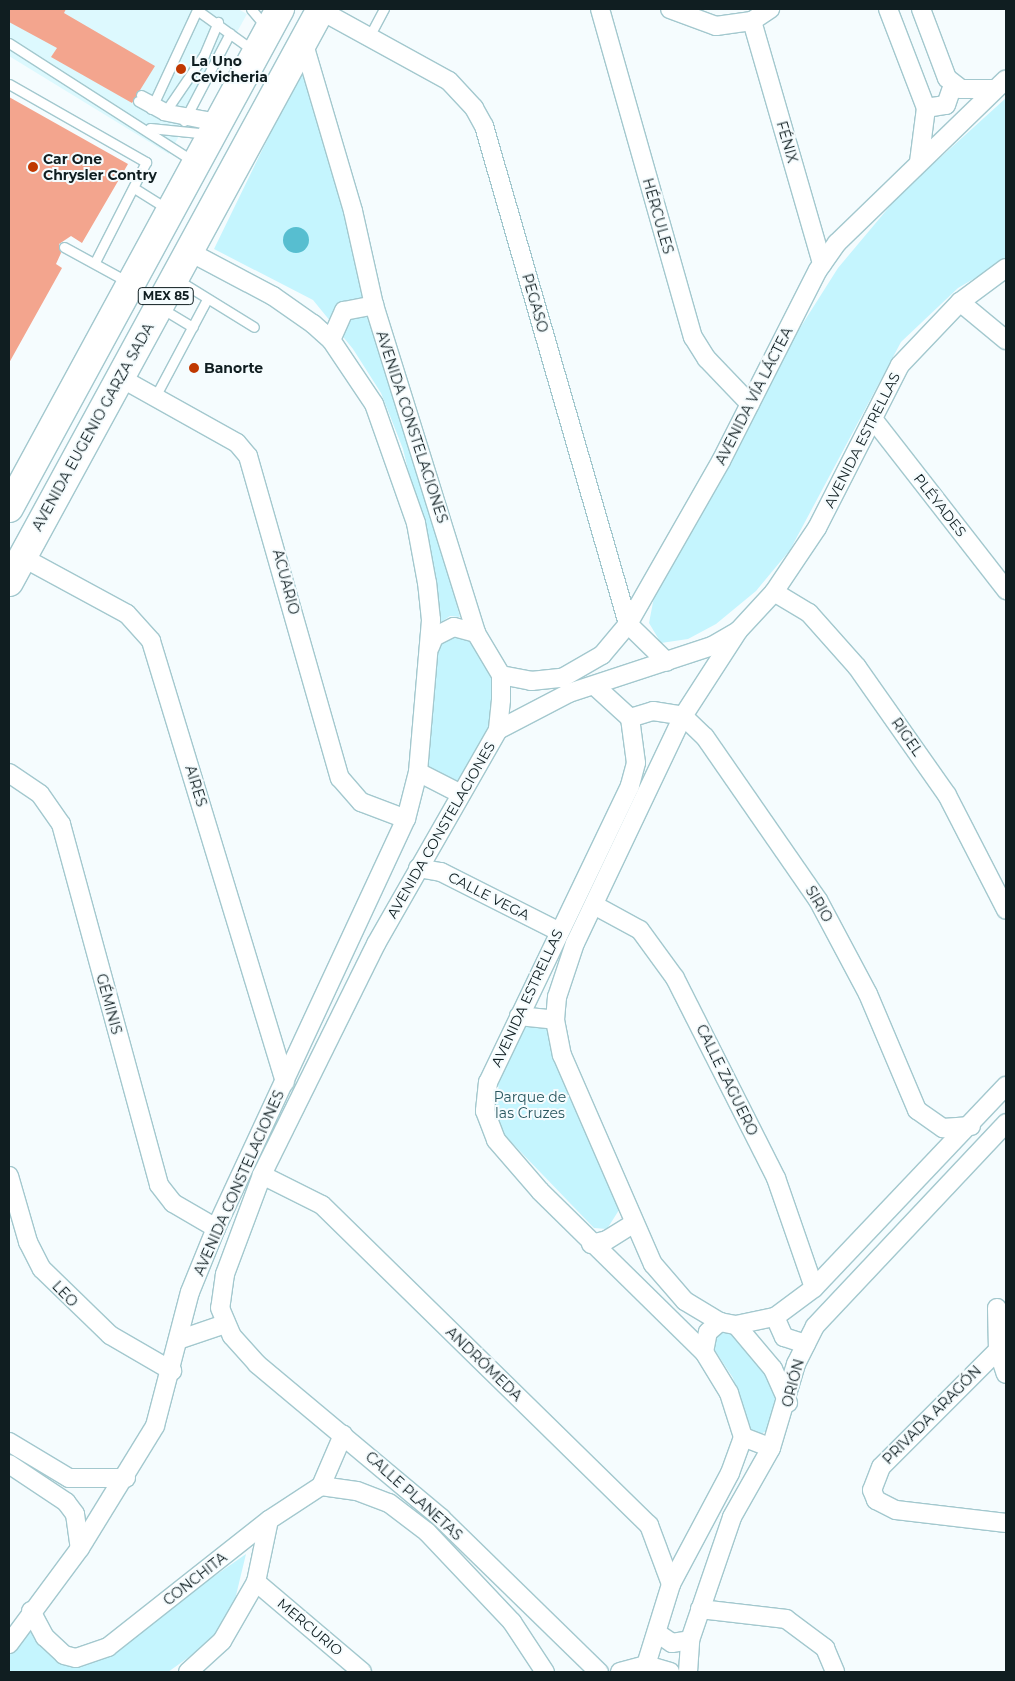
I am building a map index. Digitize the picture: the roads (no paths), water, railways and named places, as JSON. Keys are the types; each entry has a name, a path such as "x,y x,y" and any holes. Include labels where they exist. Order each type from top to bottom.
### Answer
{"highway":[{"name":"AVENIDA EUGENIO GARZA SADA","path":"9,582 119,377 190,252 320,9"},
{"name":"MEX 85","path":"9,508 274,19"}],"street":[{"name":"PEGASO","path":"320,9 370,35 449,81 484,126 628,624 667,662"},
{"name":"HÉRCULES","path":"600,9 693,337 707,359 750,404"},
{"path":"670,9 710,25 752,21 770,9"},
{"path":"888,9 926,108 919,162"},
{"path":"921,9 935,56 953,85"},
{"name":"FÉNIX","path":"752,21 822,264"},
{"name":"AVENIDA CONSTELACIONES","path":"225,1324 220,1290 262,1175 367,961 418,868 498,730 501,675 476,633 374,305 353,211 303,41"},
{"name":"AVENIDA VÍA LÁCTEA","path":"501,675 530,681 562,678 602,655 628,624 750,404 822,264 919,162 1000,84"},
{"path":"953,85 1000,84"},
{"path":"926,108 946,105 953,85"},
{"name":"AVENIDA CONSTELACIONES","path":"12,1634 80,1548 126,1478 155,1426 172,1371 190,1292 216,1228 406,819 418,772 430,647 427,583 416,523 374,404 331,340 273,296 190,252"},
{"name":"AVENIDA ESTRELLAS","path":"788,1403 773,1369 728,1323 672,1288 633,1224 562,1055 555,1020 563,971 683,716 738,632 774,592 817,528 900,365 960,302 1006,268"},
{"path":"960,302 1006,340"},
{"path":"331,340 344,311 358,305 374,305"},
{"name":"ACUARIO","path":"119,377 237,443 248,456 340,778 360,802 406,819"},
{"name":"PLÉYADES","path":"873,419 1006,590"},
{"name":"AIRES","path":"22,557 127,614 151,641 284,1082"},
{"name":"RIGEL","path":"774,592 814,617 857,667 947,795 1006,910"},
{"path":"430,647 434,637 454,626 476,633"},
{"name":"AVENIDA ESTRELLAS","path":"667,662 738,632"},
{"path":"498,730 546,703 667,662"},
{"path":"596,687 630,718 653,711 683,716"},
{"name":"SIRIO","path":"683,716 730,766 818,900 868,994 917,1110 943,1128 971,1126"},
{"name":"AVENIDA ESTRELLAS","path":"630,718 637,750 630,786 558,931 488,1082 488,1124 540,1191 591,1244 704,1352 729,1393 743,1437"},
{"path":"418,772 461,794"},
{"name":"GÉMINIS","path":"9,773 40,794 61,824 159,1185 173,1203 216,1228"},
{"name":"CALLE VEGA","path":"418,868 441,872 558,931"},
{"name":"CALLE ZAGUERO","path":"594,905 640,930 675,978 776,1178 814,1288"},
{"path":"519,1016 555,1020"},
{"path":"704,1352 708,1332 728,1323 775,1317 814,1288 971,1126 1006,1086"},
{"name":"ORIÓN","path":"688,1672 690,1640 732,1517 771,1448 788,1403 806,1344 821,1319 1006,1123"},
{"name":"ANDRÓMEDA","path":"262,1175 322,1205 649,1525 671,1584"},
{"name":"LEO","path":"9,1176 28,1242 42,1269 110,1335 172,1371"},
{"path":"591,1244 607,1240 633,1224"},
{"name":"PRIVADA ARAGÓN","path":"997,1308 998,1350 1006,1374"},
{"path":"775,1317 784,1337 806,1344"},
{"path":"178,1340 225,1324"},
{"name":"CALLE PLANETAS","path":"225,1324 256,1364 441,1518 599,1672"},
{"name":"PRIVADA ARAGÓN","path":"998,1350 881,1467 872,1490 876,1500 896,1510 1006,1522"},
{"path":"321,1486 343,1435"},
{"path":"646,1665 671,1584 730,1473 743,1437 771,1448"},
{"path":"9,1442 69,1478 107,1481 126,1478"},
{"path":"9,1464 66,1502 75,1514 80,1548"},
{"name":"CALLE PLANETAS","path":"321,1486 358,1491 389,1504 427,1532 512,1622 545,1672"},
{"name":"CONCHITA","path":"32,1611 54,1648 76,1658 91,1655 108,1647 269,1520 321,1486"},
{"path":"188,1672 222,1641 256,1582 269,1520"},
{"name":"MERCURIO","path":"256,1582 362,1672"},
{"path":"700,1610 786,1619 824,1648 835,1672"},
{"path":"656,1633 672,1643 690,1640"},
{"path":"620,1672 646,1665 670,1672"}],"lane":[{"path":"153,106 195,12 200,9 256,53"},
{"path":"251,9 274,19"},
{"path":"370,35 384,9"},
{"path":"166,112 204,55 218,22"},
{"path":"185,117 230,33"},
{"path":"9,43 147,128 195,163"},
{"path":"9,84 144,159 146,164 95,262"},
{"path":"140,98 166,112 215,126"},
{"path":"147,128 215,126"},
{"path":"134,188 170,210"},
{"path":"64,247 95,262 130,283"},
{"path":"175,279 254,327"},
{"path":"155,397 207,299"},
{"path":"159,307 193,327"}],"water":[{"path":"296,227 305,231 309,240 305,249 296,253 287,249 283,240 287,231"}],"place":[{"name":"La Uno Cevicheria","path":"181,69"},
{"name":"Car One Chrysler Contry","path":"33,167"},
{"name":"Banorte","path":"194,368"}],"park label":[{"name":"Parque de las Cruzes","path":"530,1106"}]}
